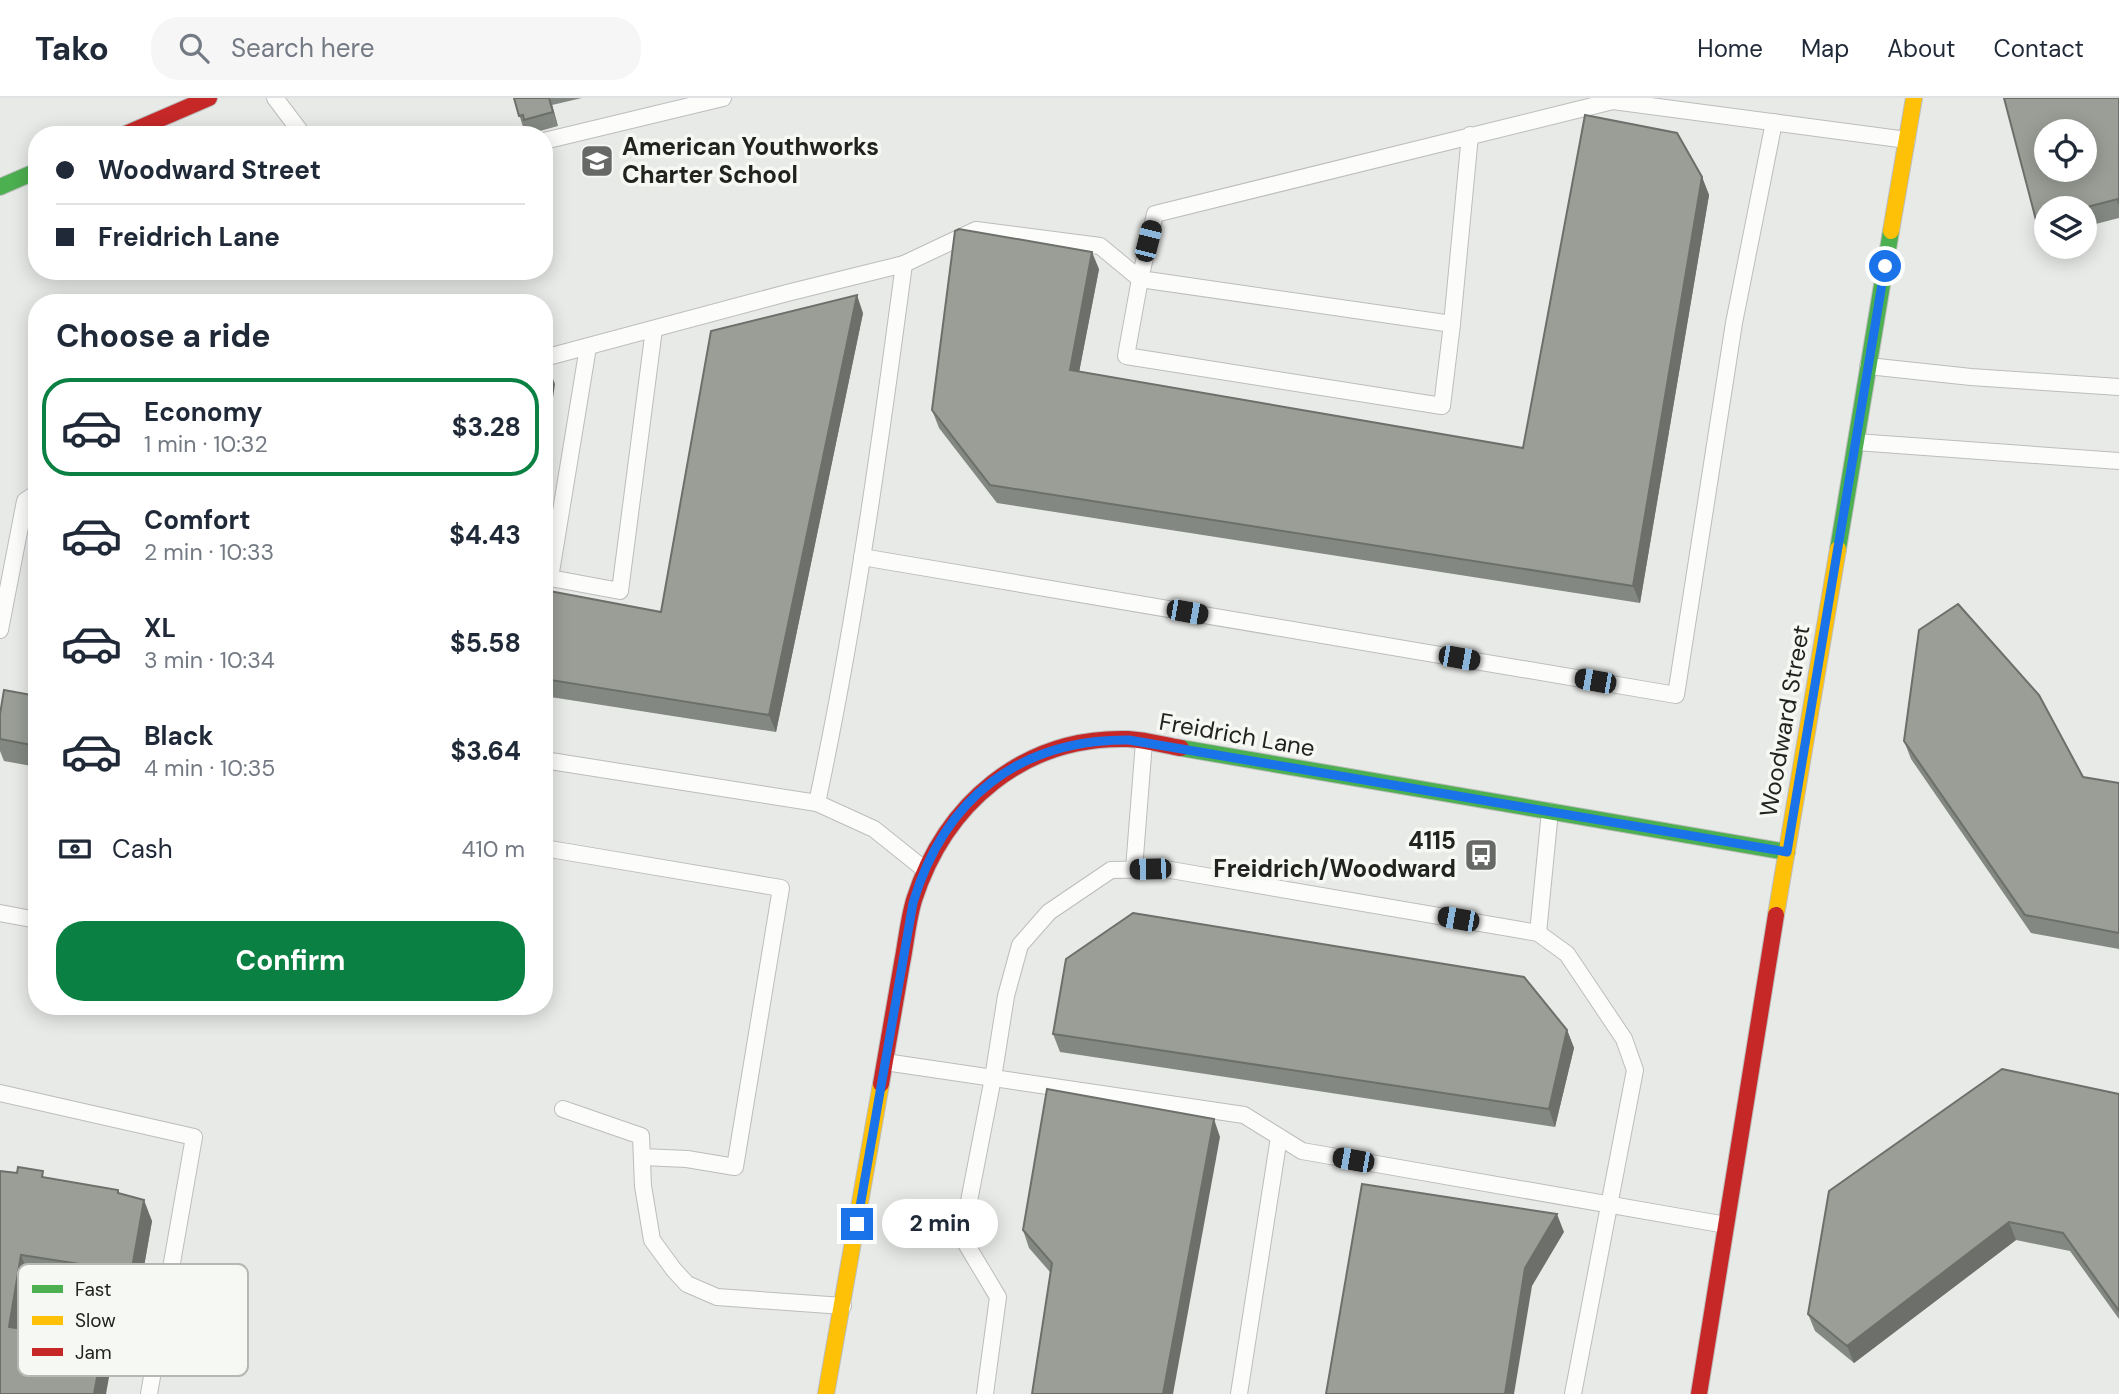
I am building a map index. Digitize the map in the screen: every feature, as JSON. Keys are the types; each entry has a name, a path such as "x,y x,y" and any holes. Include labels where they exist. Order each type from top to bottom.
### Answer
{"street":[{"path":"143,126 209,98"},
{"name":"Woodward Street","path":"1699,1394 1914,98"},
{"path":"0,187 28,175"},
{"name":"Freidrich Lane","path":"826,1394 913,903 924,869 943,833 957,814 994,780 1015,767 1037,755 1085,742 1118,739 1787,852"}],"lane":[{"path":"275,98 296,126"},
{"path":"553,139 723,98"},
{"path":"1470,135 1442,406 1126,356 1154,215 1470,135 1613,101 1906,140"},
{"path":"862,557 1676,695 1734,323 1774,122"},
{"path":"553,356 904,264 976,230 1100,246 1140,279 1452,324"},
{"path":"817,803 832,732 875,478 904,264"},
{"path":"553,579 620,591 654,329"},
{"path":"553,560 588,347"},
{"path":"1868,366 1971,377 2119,387"},
{"path":"1855,442 2119,461"},
{"path":"0,630 25,501 28,499"},
{"path":"1134,869 1144,742"},
{"path":"553,761 817,803 874,829 924,869"},
{"path":"1538,933 1550,811"},
{"path":"553,850 781,888 735,1167 687,1159 642,1157"},
{"path":"985,1394 998,1297 962,1237 1006,996 1020,945 1049,912 1111,870 1134,869 1165,869 1538,933 1567,954 1624,1039 1635,1070 1573,1394"},
{"path":"0,913 28,918"},
{"path":"885,1062 1244,1115 1302,1151 1726,1225"},
{"path":"0,1093 194,1137 172,1264"},
{"path":"563,1109 641,1136 643,1186 652,1240 687,1284 717,1297 843,1306"},
{"path":"1239,1394 1279,1137"},
{"path":"149,1394 152,1376"}],"building":[{"path":"514,98 549,98 553,112 524,120 523,115 519,116"},
{"path":"2004,98 2119,98 2119,204 2118,199 2097,204 2097,196 2034,196 2034,212"},
{"path":"1585,115 1677,133 1702,177 1633,586 990,485 932,410 955,231 959,229 1092,252 1070,370 1523,448"},
{"path":"857,295 769,715 553,680 553,592 661,612 711,331"},
{"path":"1958,604 2039,695 2083,777 2119,783 2119,933 2025,915 1904,741 1919,630"},
{"path":"4,690 28,694 28,744 0,739"},
{"path":"1133,913 1524,977 1567,1030 1549,1109 1053,1034 1066,959"},
{"path":"2002,1069 2119,1094 2119,1311 2063,1233 2009,1222 1847,1346 1808,1314 1829,1191"},
{"path":"1047,1089 1214,1119 1163,1394 1032,1394 1052,1263 1023,1230"},
{"path":"18,1167 43,1171 42,1177 118,1190 118,1193 144,1200 133,1264 79,1264 21,1255 18,1264 9,1327 18,1328 18,1376 97,1376 94,1394 0,1394 0,1171 17,1173"},
{"path":"1362,1184 1557,1214 1525,1268 1505,1394 1326,1394"}],"traffic: fast":[{"path":"0,187 28,175"},
{"path":"1838,549 1891,231"},
{"path":"1181,748 1787,852"}],"traffic: slow":[{"path":"1891,231 1914,98"},
{"path":"1776,915 1838,549"},
{"path":"826,1394 881,1084"}],"traffic: jam":[{"path":"144,126 209,98"},
{"path":"881,1084 914,900 928,865 946,834 968,806 993,782 1022,763 1055,749 1090,741 1128,739 1181,748"},
{"path":"1699,1394 1776,915"}],"place":[{"name":"American Youthworks Charter School","path":"597,161"},
{"name":"4115 Freidrich/Woodward","path":"1481,855"}],"route":[{"path":"857,1224 913,903 921,877 931,853 957,814 994,780 1037,755 1085,742 1129,740 1787,852 1885,266"}]}
